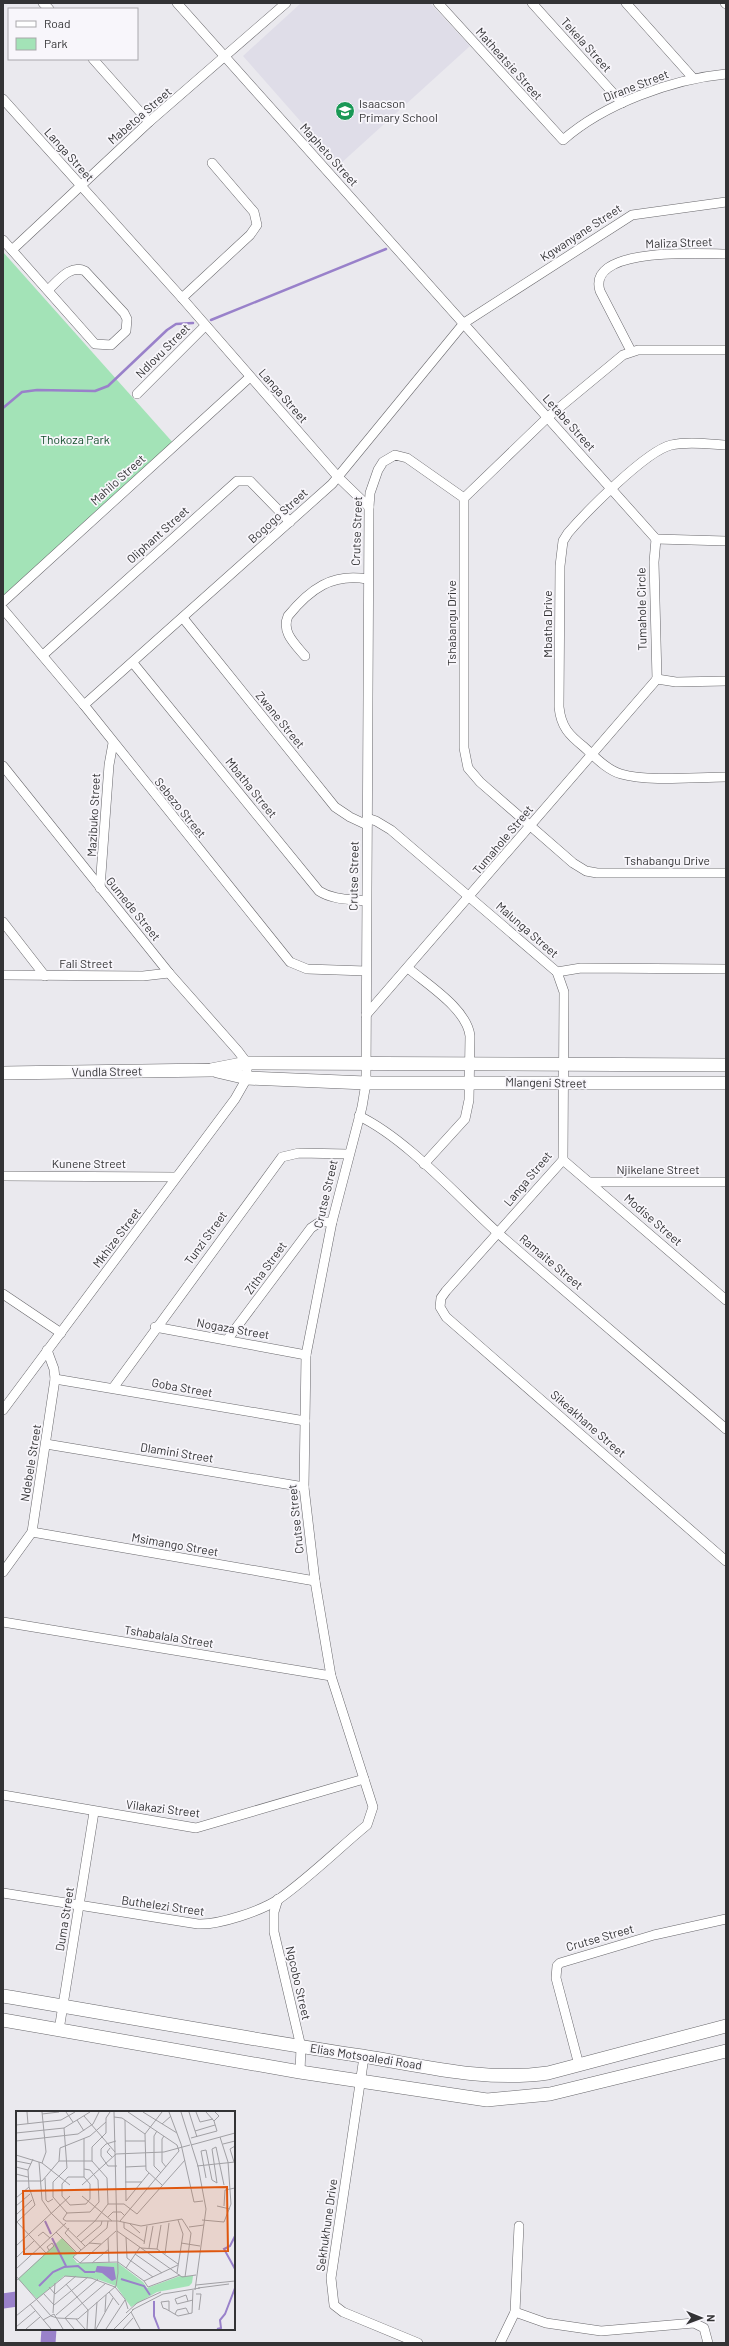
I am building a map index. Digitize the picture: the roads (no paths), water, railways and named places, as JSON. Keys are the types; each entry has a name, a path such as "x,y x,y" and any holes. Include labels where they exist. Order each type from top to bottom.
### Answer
{"main road":[{"name":"Vundla Street","path":"3,1073 211,1070 246,1063 366,1065"},
{"name":"Mlangeni Street","path":"366,1065 469,1063 563,1066 726,1065"},
{"name":"Vundla Street","path":"211,1070 246,1078 366,1083"},
{"name":"Mlangeni Street","path":"366,1083 726,1083"},
{"name":"Elias Motsoaledi Road","path":"3,1996 301,2047 491,2076 524,2076 548,2073 726,2026"},
{"path":"3,2020 360,2082 487,2100 525,2098 584,2087 726,2051"}],"street":[{"name":"Mapheto Street","path":"177,3 464,323"},
{"name":"Mabetoa Street","path":"12,250 149,122 226,58 286,3"},
{"name":"Matheatsie Street","path":"438,3 563,140"},
{"name":"Tekela Street","path":"532,3 622,103"},
{"path":"626,3 693,78"},
{"path":"94,60 149,122"},
{"name":"Dirane Street","path":"563,140 584,122 622,103 693,78 726,74"},
{"name":"Langa Street","path":"3,100 182,298 338,477 369,507"},
{"path":"182,298 250,236 257,225 254,212 212,163"},
{"name":"Kgwanyane Street","path":"464,323 632,215 726,202"},
{"path":"3,240 95,344 111,345 126,331 127,319 124,313 85,271 78,268 72,270 48,290"},
{"name":"Maliza Street","path":"630,351 600,291 598,283 602,274 621,262 645,256 726,254"},
{"name":"Letabe Street","path":"464,323 656,539"},
{"name":"Bogogo Street","path":"84,705 133,663 338,477 464,323"},
{"name":"Ndlovu Street","path":"137,394 206,326"},
{"path":"464,498 548,418 630,351 726,350"},
{"name":"Mahilo Street","path":"3,602 250,377"},
{"name":"Mbatha Drive","path":"726,445 682,444 663,447 611,489 568,532 563,541 560,566 560,718 568,734 603,764 621,774 649,777 726,777"},
{"name":"Crutse Street","path":"373,1807 331,1676 315,1580 304,1487 306,1355 332,1222 366,1083 367,578 370,492 378,470 383,462 395,455 407,458 464,498"},
{"name":"Oliphant Street","path":"43,655 238,481 250,481 290,522"},
{"name":"Tshabangu Drive","path":"464,498 465,759 472,775 573,863 586,871 603,873 726,873"},
{"path":"656,539 726,541"},
{"name":"Tumahole Circle","path":"656,539 654,562 657,680"},
{"name":"Crutse Street","path":"305,656 287,632 285,622 288,616 321,585 329,580 344,577 367,578"},
{"name":"Sebezo Street","path":"3,609 84,705 290,962 307,969 366,972"},
{"name":"Zwane Street","path":"183,618 332,803 341,812 367,822"},
{"name":"Mbatha Street","path":"133,663 319,891 338,899 366,901"},
{"path":"657,680 676,682 726,681"},
{"name":"Tumahole Street","path":"366,1015 470,897 591,754 657,680"},
{"name":"Mazibuko Street","path":"100,888 104,863 108,778 113,743"},
{"name":"Gumede Street","path":"3,766 100,888 169,972 232,1044 246,1063"},
{"name":"Malunga Street","path":"367,822 376,821 390,830 557,972 581,968 726,969"},
{"path":"3,922 45,976"},
{"path":"408,968 466,1019 470,1036 470,1082 468,1111 465,1119 424,1164"},
{"name":"Fali Street","path":"3,976 143,976 169,972"},
{"name":"Langa Street","path":"440,1304 446,1291 563,1160 564,992 557,972"},
{"path":"246,1063 246,1078"},
{"name":"Mkhize Street","path":"3,1410 139,1230 176,1177 235,1099 246,1078"},
{"name":"Ramaite Street","path":"359,1116 380,1128 424,1164 498,1233 726,1429"},
{"name":"Tunzi Street","path":"112,1388 155,1327 282,1157 299,1153 348,1154"},
{"name":"Modise Street","path":"563,1160 591,1182 726,1300"},
{"name":"Kunene Street","path":"3,1176 176,1177"},
{"name":"Njikelane Street","path":"591,1182 726,1182"},
{"name":"Zitha Street","path":"227,1340 311,1228 320,1222 332,1222"},
{"path":"3,1294 61,1333"},
{"name":"Sikeakhane Street","path":"440,1304 441,1311 446,1316 726,1561"},
{"name":"Nogaza Street","path":"155,1327 306,1355"},
{"name":"Ndebele Street","path":"3,1572 32,1532 55,1379 54,1369 47,1350"},
{"name":"Goba Street","path":"55,1379 304,1421"},
{"name":"Dlamini Street","path":"46,1444 304,1487"},
{"name":"Msimango Street","path":"32,1532 315,1580"},
{"name":"Tshabalala Street","path":"3,1622 331,1676"},
{"name":"Vilakazi Street","path":"3,1795 94,1812 196,1828 364,1779"},
{"name":"Buthelezi Street","path":"3,1893 80,1906 207,1924 255,1910 278,1899 367,1825 373,1807"},
{"name":"Duma Street","path":"59,2030 94,1812"},
{"name":"Ngcobo Street","path":"278,1899 274,1912 274,1932 301,2047 300,2072"},
{"name":"Crutse Street","path":"579,2064 556,1978 557,1966 560,1963 654,1934 726,1919"},
{"name":"Sekhukhune Drive","path":"364,2057 334,2259 332,2296 334,2305 344,2312 418,2343"},
{"path":"500,2343 515,2312 519,2226"},
{"path":"515,2312 546,2323 601,2331 694,2323 704,2328 708,2343"},
{"path":"393,2343 397,2334"}],"waterway":[{"path":"211,320 386,249"},
{"path":"3,408 22,392 37,390 95,391 108,386 167,330 176,324 193,323"},
{"path":"3,2301 16,2299"},
{"path":"48,2343 49,2330"}],"place":[{"name":"Isaacson Primary School","path":"345,111"}],"park label":[{"name":"Thokoza Park","path":"75,440"}]}
